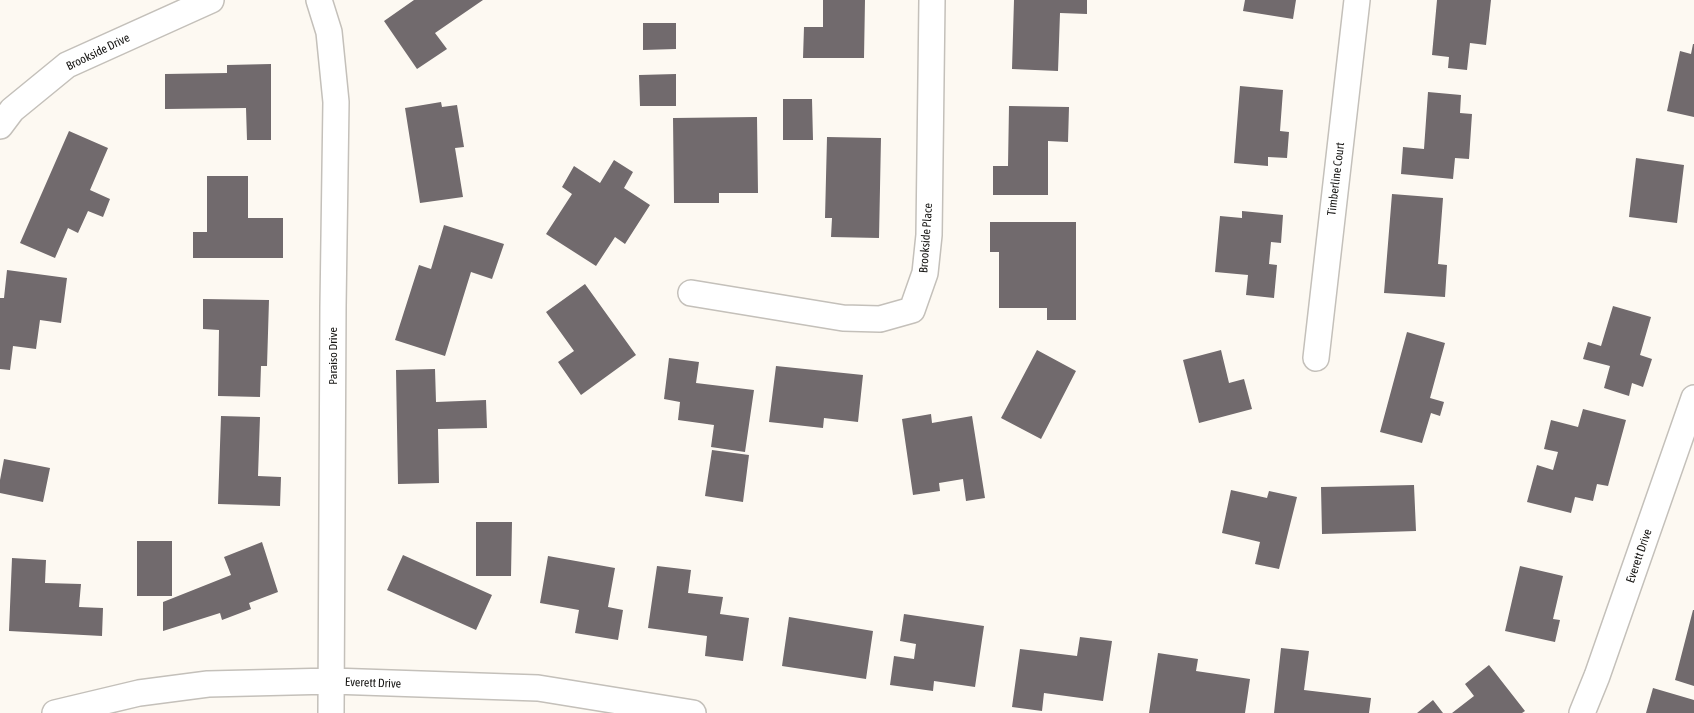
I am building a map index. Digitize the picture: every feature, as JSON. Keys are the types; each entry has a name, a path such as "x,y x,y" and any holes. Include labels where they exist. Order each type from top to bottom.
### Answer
{"street":[{"name":"Brookside Drive","path":"0,126 12,110 67,65 211,0"},
{"name":"Paraiso Drive","path":"319,0 329,32 336,102 331,713"},
{"name":"Brookside Place","path":"690,293 843,318 880,319 912,310 925,273 928,235 932,0"},
{"name":"Timberline Court","path":"1316,358 1357,0"},
{"name":"Everett Drive","path":"1582,713 1694,398"},
{"name":"Everett Drive","path":"54,713 139,693 208,684 332,681 538,688 693,713"}],"building":[{"path":"414,0 483,0 435,33 447,49 417,69 384,21"},
{"path":"823,0 865,0 864,58 803,58 804,27 823,27"},
{"path":"1014,0 1087,0 1087,14 1060,13 1058,71 1012,69"},
{"path":"1245,0 1296,0 1293,19 1243,11"},
{"path":"1437,0 1491,0 1486,45 1470,43 1467,70 1448,68 1449,57 1432,55"},
{"path":"643,23 676,23 676,49 643,50"},
{"path":"1693,44 1694,117 1667,111 1680,51 1691,54"},
{"path":"271,64 271,140 247,140 246,108 165,109 165,74 227,73 227,65"},
{"path":"676,74 676,106 640,106 639,75"},
{"path":"1240,86 1283,90 1280,131 1289,132 1287,158 1268,157 1268,166 1234,163"},
{"path":"1428,92 1461,95 1460,113 1472,114 1469,159 1455,158 1453,179 1401,174 1403,147 1424,149"},
{"path":"783,99 812,99 813,140 783,140"},
{"path":"441,102 442,107 457,105 464,147 455,148 463,197 420,203 405,108"},
{"path":"1009,106 1069,107 1068,142 1048,141 1048,195 993,195 993,166 1008,166"},
{"path":"757,117 758,193 719,193 719,203 674,203 673,118"},
{"path":"69,131 108,148 90,190 110,199 103,217 88,211 78,233 68,228 55,258 20,243"},
{"path":"827,137 881,138 879,238 831,237 832,218 825,218"},
{"path":"1636,158 1684,165 1677,223 1629,217"},
{"path":"614,160 633,172 624,188 650,205 625,244 615,237 596,266 546,234 572,194 562,187 574,166 600,183"},
{"path":"207,176 248,176 248,218 283,218 283,258 193,258 193,232 207,232"},
{"path":"1392,194 1443,198 1438,264 1447,265 1445,297 1384,293"},
{"path":"1242,211 1283,215 1281,243 1271,242 1269,264 1277,265 1274,298 1246,295 1248,275 1215,272 1220,216 1242,218"},
{"path":"990,222 1076,222 1076,320 1047,320 1047,308 999,308 999,252 990,252"},
{"path":"444,225 504,244 492,279 471,272 445,356 395,340 419,265 431,269"},
{"path":"7,270 67,278 61,323 40,320 36,349 13,346 10,370 0,369 0,298 4,298"},
{"path":"585,284 636,355 581,395 558,362 574,351 546,312"},
{"path":"203,299 269,300 267,366 261,366 260,397 218,396 219,330 203,329"},
{"path":"1613,306 1651,317 1640,355 1652,359 1643,387 1632,383 1629,396 1604,388 1610,366 1583,359 1588,342 1601,346"},
{"path":"1407,332 1445,343 1430,398 1444,402 1440,416 1431,413 1422,443 1380,432"},
{"path":"1037,350 1076,371 1041,439 1001,418"},
{"path":"1221,350 1229,383 1244,379 1252,409 1199,423 1183,360"},
{"path":"669,358 699,362 696,383 754,390 745,452 711,447 714,425 678,420 680,402 664,399"},
{"path":"776,366 863,375 858,422 824,418 823,428 769,422"},
{"path":"435,369 436,402 486,400 487,428 438,429 439,483 398,484 396,370"},
{"path":"1583,409 1626,420 1608,486 1597,484 1593,501 1575,497 1571,513 1527,502 1537,465 1553,470 1558,452 1544,449 1551,420 1578,427"},
{"path":"931,414 932,423 972,416 985,498 966,501 963,479 939,483 940,491 913,495 902,419"},
{"path":"221,416 260,417 258,476 281,477 280,506 218,504"},
{"path":"712,450 749,455 743,502 705,496"},
{"path":"4,459 50,468 43,502 0,493 0,480"},
{"path":"1414,485 1416,531 1322,534 1321,487"},
{"path":"1231,490 1267,498 1269,491 1297,497 1279,569 1255,564 1260,542 1222,533"},
{"path":"476,522 512,522 511,576 476,576"},
{"path":"137,541 172,541 172,596 137,596"},
{"path":"262,542 278,592 249,603 251,609 222,620 220,613 163,631 163,602 231,575 224,557"},
{"path":"403,555 492,595 476,630 387,590"},
{"path":"548,556 615,568 608,607 623,610 618,640 575,633 579,610 540,603"},
{"path":"12,558 46,560 45,583 81,584 79,607 103,608 102,636 9,631"},
{"path":"657,566 691,570 688,593 723,597 720,614 749,618 743,661 705,656 707,636 648,628"},
{"path":"1520,566 1563,576 1553,619 1560,620 1555,642 1505,631"},
{"path":"1694,610 1694,686 1675,680"},
{"path":"904,614 984,626 975,687 934,681 933,691 890,685 894,656 914,659 916,644 900,641"},
{"path":"789,617 873,631 866,679 782,666"},
{"path":"1080,637 1112,641 1103,701 1044,693 1042,711 1012,707 1020,649 1077,656"},
{"path":"1281,648 1309,651 1304,690 1371,698 1369,713 1274,713"},
{"path":"1158,653 1198,659 1196,671 1250,679 1245,713 1149,713"},
{"path":"1489,665 1525,711 1522,713 1452,713 1474,696 1465,684"},
{"path":"1653,688 1694,700 1694,713 1646,713"},
{"path":"1433,700 1443,713 1417,713"}]}
